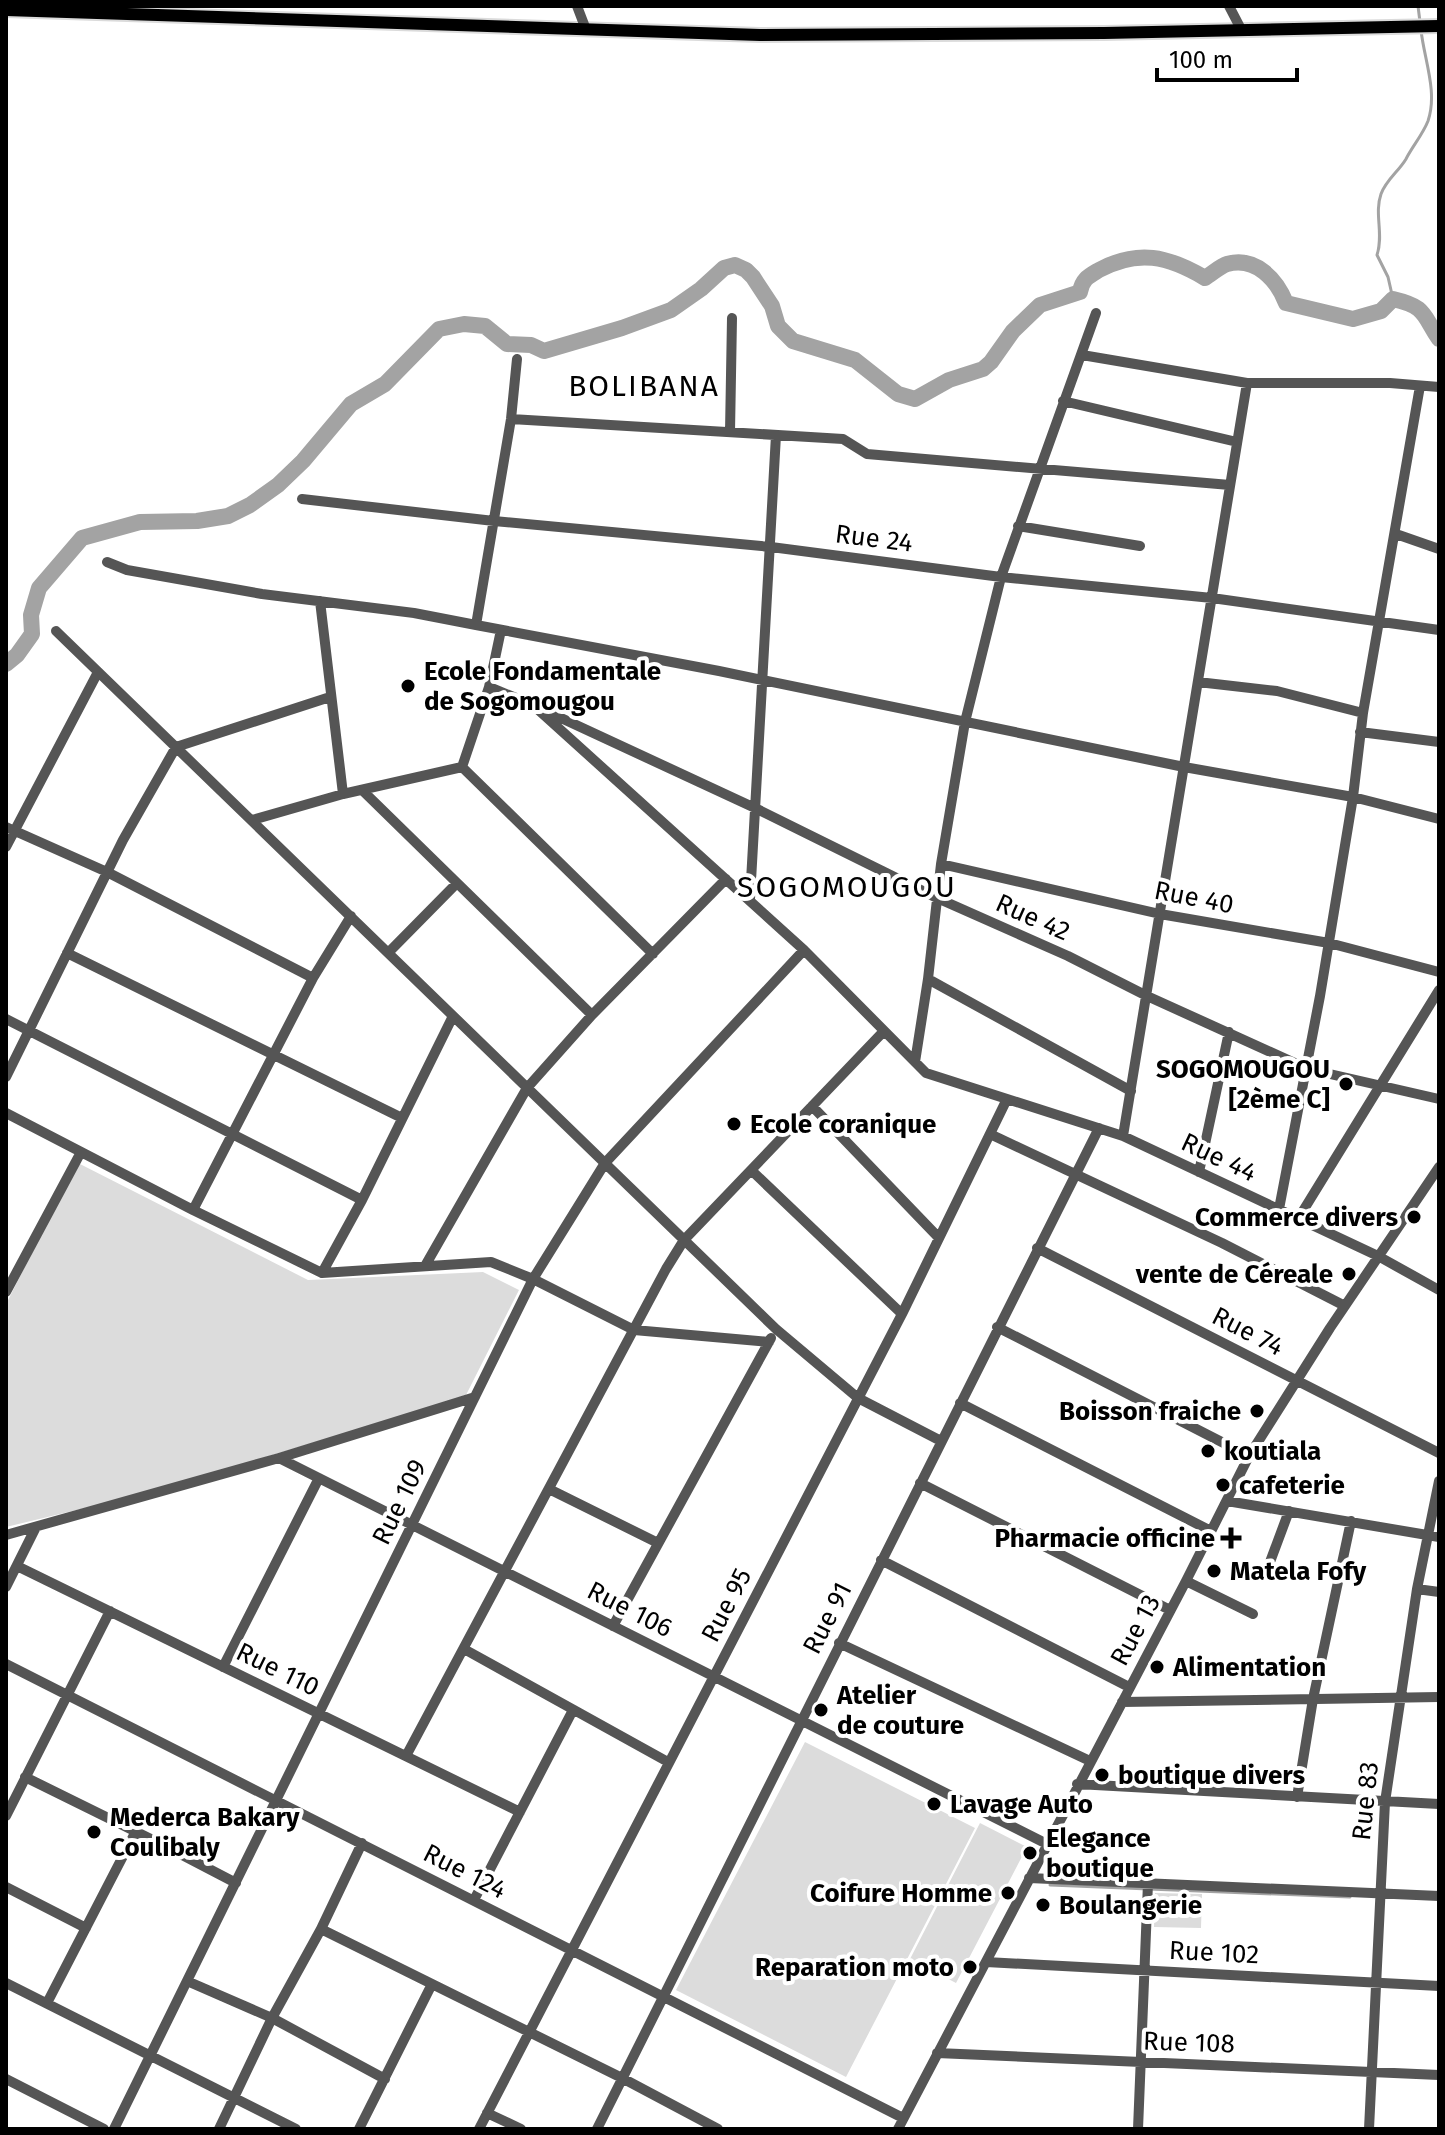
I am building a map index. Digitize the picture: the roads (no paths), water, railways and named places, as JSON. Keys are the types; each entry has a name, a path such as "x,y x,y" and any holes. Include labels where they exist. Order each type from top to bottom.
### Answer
{"main road":[{"path":"6,10 760,35 1439,26"}],"street":[{"path":"577,6 585,27"},
{"path":"1229,6 1242,31"},
{"path":"915,1062 941,864 965,722 1001,577 1096,313"},
{"path":"730,432 732,318"},
{"path":"1082,355 1247,383 1390,383 1439,387"},
{"path":"476,625 511,419 517,359"},
{"path":"1123,1136 1247,383"},
{"path":"1279,1209 1308,1069 1353,797 1363,713 1420,386"},
{"path":"1063,401 1237,442"},
{"path":"511,419 843,439 867,454 1230,485"},
{"path":"750,899 776,435"},
{"name":"Rue 24","path":"302,499 771,547 1001,577 1212,598 1439,630"},
{"path":"1018,526 1140,546"},
{"path":"1396,534 1439,549"},
{"path":"107,562 127,570 414,613 763,680 1184,767 1353,797 1439,819"},
{"path":"320,601 343,794"},
{"path":"462,767 489,687 501,630"},
{"path":"56,631 776,1329 858,1398 941,1441"},
{"path":"6,847 10,830 98,672"},
{"path":"1198,682 1277,691 1363,713"},
{"name":"Rue 42","path":"489,687 755,808 937,898 1308,1069 1439,1099"},
{"path":"6,1077 107,872 176,747 330,697"},
{"name":"Rue 42","path":"533,705 750,899 926,1073"},
{"path":"1360,732 1439,742"},
{"path":"252,820 343,794 462,767"},
{"path":"462,767 653,954"},
{"path":"362,790 592,1015"},
{"path":"10,830 107,872 313,978"},
{"name":"Rue 40","path":"941,864 1160,914 1329,943 1439,972"},
{"path":"425,1266 527,1088 592,1015 726,879"},
{"path":"388,953 457,883"},
{"path":"193,1210 313,978 351,916"},
{"name":"Rue 109","path":"114,2129 533,1279 605,1163 804,950"},
{"path":"67,953 402,1118"},
{"path":"928,979 1131,1091"},
{"path":"1298,1219 1439,990"},
{"path":"322,1273 362,1200 453,1016"},
{"path":"6,1019 362,1200"},
{"path":"406,1756 684,1240 884,1031"},
{"path":"1199,1172 1229,1032"},
{"name":"Rue 44","path":"926,1073 1123,1136 1378,1256 1439,1290"},
{"name":"Rue 95","path":"479,2129 902,1314 1007,1099"},
{"path":"812,1106 939,1238"},
{"path":"6,1113 322,1273 491,1262 533,1279 634,1330 769,1342"},
{"name":"Rue 91","path":"597,2129 1099,1128"},
{"path":"990,1134 1345,1306"},
{"path":"6,1292 81,1152"},
{"name":"Rue 13","path":"898,2129 1249,1456 1296,1380 1439,1167"},
{"path":"751,1170 902,1314"},
{"name":"Rue 74","path":"1037,1248 1439,1453"},
{"path":"997,1327 1249,1456"},
{"path":"613,1626 776,1329"},
{"path":"6,1535 279,1458 475,1397"},
{"path":"960,1403 1211,1531"},
{"name":"Rue 106","path":"279,1458 1047,1844"},
{"path":"223,1667 319,1478"},
{"name":"Rue 83","path":"1369,2129 1385,1802 1417,1589 1433,1536 1439,1481"},
{"path":"920,1483 1170,1610"},
{"path":"549,1489 658,1543"},
{"path":"1227,1501 1433,1536"},
{"path":"1267,1570 1289,1511"},
{"path":"1297,1797 1313,1699 1351,1521"},
{"path":"6,1587 35,1529"},
{"path":"881,1560 1129,1687"},
{"name":"Rue 110","path":"17,1566 520,1812"},
{"path":"1186,1581 1253,1614"},
{"path":"1417,1589 1439,1592"},
{"path":"6,1816 110,1611"},
{"path":"839,1643 1090,1761"},
{"path":"464,1649 668,1762"},
{"name":"Rue 124","path":"6,1664 903,2118"},
{"path":"1122,1702 1439,1697"},
{"path":"474,1900 573,1710"},
{"path":"25,1777 236,1883"},
{"path":"1077,1784 1439,1804"},
{"path":"47,2003 136,1831"},
{"path":"219,2129 362,1843"},
{"path":"1029,1878 1439,1896"},
{"path":"1138,2129 1148,1883"},
{"path":"6,1887 86,1928"},
{"path":"321,1929 718,2129"},
{"name":"Rue 102","path":"986,1962 1439,1986"},
{"path":"187,1981 272,2018 385,2079"},
{"path":"6,1983 296,2129"},
{"path":"359,2129 432,1984"},
{"name":"Rue 108","path":"937,2053 1439,2075"},
{"path":"6,2079 104,2129"},
{"path":"487,2113 521,2129"}],"waterway":[{"path":"1418,6 1420,22"},
{"path":"1393,299 1388,277 1377,255 1380,239 1378,209 1386,184 1423,131 1431,110 1431,87 1421,30"},
{"path":"6,664 17,655 32,634 31,615 39,588 82,538 140,522 197,521 228,516 250,505 278,485 303,461 351,404 385,384 439,329 464,324 485,326 507,344 531,345 544,351 671,310 724,268 735,265 753,277 772,306 778,326 793,341 855,360 898,394 915,399 949,380 983,369 1013,331 1040,305 1080,292 1084,281 1099,270 1127,259 1153,258 1165,260 1205,278 1227,264 1247,263 1271,278 1286,303 1353,319 1381,311 1393,299 1404,302 1422,313 1439,339"},
{"path":"1050,1885 1350,1897"}],"place":[{"name":"Ecole Fondamentale de Sogomougou","path":"408,686"},
{"name":"SOGOMOUGOU [2ème C]","path":"1346,1084"},
{"name":"Ecole coranique","path":"734,1124"},
{"name":"Commerce divers","path":"1414,1217"},
{"name":"vente de Céreale","path":"1349,1274"},
{"name":"Boisson fraiche","path":"1257,1411"},
{"name":"koutiala","path":"1208,1451"},
{"name":"cafeterie","path":"1223,1485"},
{"name":"Pharmacie officine","path":"1231,1538"},
{"name":"Matela Fofy","path":"1214,1571"},
{"name":"Alimentation","path":"1157,1667"},
{"name":"Atelier de couture","path":"821,1710"},
{"name":"boutique divers","path":"1102,1775"},
{"name":"Lavage Auto","path":"934,1804"},
{"name":"Mederca Bakary Coulibaly","path":"94,1832"},
{"name":"Elegance boutique","path":"1030,1853"},
{"name":"Coifure Homme","path":"1008,1893"},
{"name":"Boulangerie","path":"1043,1905"},
{"name":"Reparation moto","path":"970,1967"}],"district":[{"name":"BOLIBANA","path":"644,386"},
{"name":"SOGOMOUGOU","path":"847,887"}]}
